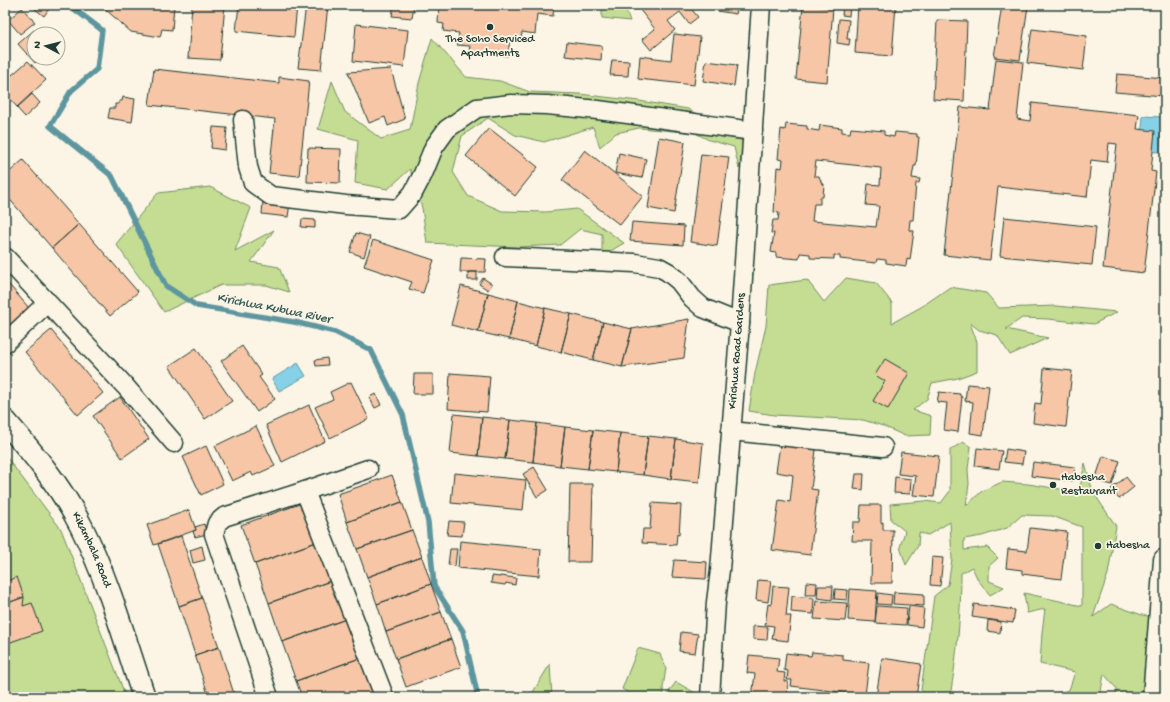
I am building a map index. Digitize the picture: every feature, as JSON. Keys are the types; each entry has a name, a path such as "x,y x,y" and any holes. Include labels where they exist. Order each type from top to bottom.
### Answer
{"main road":[{"name":"Kikambala Road","path":"5,421 52,478 81,526 103,577 144,697"},
{"path":"1154,697 1165,560"}],"street":[{"name":"Kirichwa Road Gardens","path":"710,697 716,602 720,570 740,323 761,5"},
{"path":"243,120 248,167 254,183 271,196 346,205 399,208 413,193 423,174 434,147 447,130 477,108 511,104 547,105 598,110 753,131"},
{"path":"5,257 125,386 174,443"},
{"path":"506,257 635,263 659,267 680,281 692,298 703,308 740,323"},
{"path":"5,343 48,302"},
{"path":"731,432 882,447"},
{"path":"269,697 214,534 217,523 224,517 368,469"},
{"path":"305,491 384,696"}],"green space":[{"path":"602,5 624,5 630,21 602,18"},
{"path":"432,38 466,77 500,81 530,92 579,94 639,101 688,109 732,138 745,141 739,169 734,147 709,140 695,133 639,128 616,133 600,147 593,127 544,142 515,135 488,118 462,136 453,172 468,196 502,211 546,212 577,209 624,243 602,256 602,234 580,229 560,245 518,247 427,243 422,208 410,169 388,189 355,183 358,140 318,129 332,81 345,112 381,139 410,130 419,83"},
{"path":"210,187 251,208 235,251 274,230 251,262 279,267 289,292 266,285 221,285 164,312 116,244 158,193"},
{"path":"846,278 876,283 892,303 892,323 921,307 950,287 986,293 999,308 1056,306 1117,312 1094,324 1022,318 1006,329 1048,338 1010,355 997,335 979,330 970,323 977,342 977,371 958,378 932,383 927,399 913,410 931,416 930,435 905,436 883,426 863,420 774,415 749,411 755,373 766,326 769,285 807,280 824,302"},
{"path":"963,442 971,447 966,506 982,491 1002,482 1028,484 1079,492 1085,463 1093,492 1116,526 1108,574 1093,617 1111,604 1142,615 1165,619 1165,693 1141,697 1117,697 1117,689 1104,674 1100,697 1043,697 1069,690 1075,672 1040,664 1045,609 1027,613 1024,593 1082,606 1082,527 1052,516 1022,515 1007,528 982,536 964,539 964,550 987,547 998,558 989,566 989,581 1004,587 990,595 978,580 972,567 961,573 958,635 950,697 928,697 921,690 934,596 948,585 952,559 950,522 928,535 919,533 918,546 906,565 900,547 905,531 891,520 890,504 924,501 941,503 950,491 950,450"},
{"path":"5,455 61,529 126,697 5,697"},
{"path":"638,648 660,654 666,668 663,688 664,697 635,697 622,689"},
{"path":"550,664 552,697 530,697"},
{"path":"676,682 697,694 697,697 665,697"}],"water":[{"path":"1143,116 1162,117 1160,152 1140,151"},
{"path":"298,363 306,376 279,391 272,379"}],"building":[{"path":"30,5 49,5 51,6 44,16"},
{"path":"103,5 174,5 172,30 162,29 160,37 131,32 105,9"},
{"path":"192,5 225,5 220,60 188,58"},
{"path":"239,5 297,5 294,37 236,31"},
{"path":"306,5 328,5 321,70 298,68"},
{"path":"394,5 414,5 412,18 392,16"},
{"name":"The Soho Serviced Apartments","path":"439,5 554,5 553,16 537,14 535,34 522,32 521,39 510,38 508,56 469,52 470,46 457,45 459,33 443,31 444,24 438,23"},
{"path":"636,5 688,5 698,17 689,24 680,12 668,21 675,30 651,50 642,39 655,29"},
{"path":"718,5 738,5 736,14 717,11"},
{"path":"803,5 833,8 827,82 796,79"},
{"path":"843,5 850,5 849,16 842,15"},
{"path":"858,5 896,5 892,56 855,53"},
{"path":"1002,5 1028,6 1020,60 994,57"},
{"path":"22,8 35,22 30,26 26,26 26,29 20,34 8,20"},
{"path":"839,19 849,20 847,39 850,39 849,45 837,43"},
{"path":"937,20 967,21 964,101 933,99"},
{"path":"356,24 408,30 404,67 353,61"},
{"path":"1032,29 1087,36 1083,70 1027,63"},
{"path":"674,34 700,37 694,85 638,79 640,56 671,60"},
{"path":"26,37 26,53 18,44"},
{"path":"567,42 602,46 601,60 565,56"},
{"path":"996,59 1023,62 1017,119 1030,121 1032,103 1139,115 1137,129 1155,131 1151,171 1156,172 1144,273 1103,268 1117,144 1109,143 1107,162 1091,160 1087,197 998,187 990,260 944,255 960,107 990,110"},
{"path":"612,60 629,61 628,76 610,75"},
{"path":"706,61 737,65 734,86 703,81"},
{"path":"26,63 26,66 33,66 46,80 17,107 5,94 5,81"},
{"path":"154,69 279,83 279,77 309,81 299,176 269,173 275,119 149,105"},
{"path":"391,69 405,119 388,126 385,117 369,123 348,72"},
{"path":"1117,74 1165,78 1164,96 1115,92"},
{"path":"32,94 40,103 25,117 17,108"},
{"path":"123,97 135,99 132,122 108,118 110,108 115,108 115,104 119,104 119,101 122,101"},
{"path":"786,124 807,126 807,129 819,131 820,125 842,128 842,132 850,133 851,128 884,131 884,135 894,137 895,132 917,134 917,137 919,137 916,166 914,166 912,178 920,179 919,183 916,183 913,220 910,220 909,230 914,231 910,260 907,259 906,266 886,263 886,260 877,259 876,263 840,259 840,256 834,255 834,259 810,258 810,254 800,253 799,259 776,257 776,253 771,252 774,233 771,233 773,220 778,220 779,213 774,212 777,167 782,168 783,160 778,159 781,129 785,130","holes":["816,161 881,168 880,185 868,184 866,205 879,206 876,227 812,221 814,204 820,204 820,197 823,197 824,184 822,184 819,176 814,176"]},
{"path":"213,127 227,128 225,150 211,148"},
{"path":"489,128 538,167 515,196 466,156"},
{"path":"659,137 685,142 674,213 648,208"},
{"path":"308,148 341,149 340,183 307,182"},
{"path":"585,150 643,196 620,225 562,180"},
{"path":"619,153 646,159 642,178 615,173"},
{"path":"701,154 729,157 717,246 690,242"},
{"path":"23,160 79,224 52,248 5,194 5,176"},
{"path":"263,200 290,203 288,217 262,214"},
{"path":"1004,217 1096,227 1092,265 1000,256"},
{"path":"302,219 315,220 315,228 301,227"},
{"path":"632,222 684,226 683,245 630,241"},
{"path":"79,224 138,292 110,316 52,248"},
{"path":"356,233 370,237 364,257 350,252"},
{"path":"373,240 434,260 423,293 409,289 412,282 364,266"},
{"path":"461,258 486,259 485,272 460,272"},
{"path":"468,272 477,272 477,280 468,280"},
{"path":"483,278 492,284 488,290 479,284"},
{"path":"5,280 29,308 5,329"},
{"path":"461,286 488,293 478,332 451,325"},
{"path":"488,293 518,301 509,339 478,332"},
{"path":"518,301 545,308 536,346 509,339"},
{"path":"545,308 571,314 561,352 536,346"},
{"path":"571,314 603,322 593,360 561,352"},
{"path":"689,319 684,358 622,367 632,329"},
{"path":"603,322 632,329 622,367 593,360"},
{"path":"51,330 103,393 78,415 25,352"},
{"path":"242,346 262,375 259,377 275,399 257,412 221,361"},
{"path":"196,348 232,401 205,419 169,366"},
{"path":"327,358 328,365 316,366 315,360"},
{"path":"885,359 909,373 888,409 873,401 885,381 875,375"},
{"path":"1044,368 1072,371 1066,427 1033,423 1035,403 1041,404"},
{"path":"450,373 490,376 487,412 448,409"},
{"path":"414,374 433,374 433,394 413,394"},
{"path":"351,382 369,419 330,438 315,407 333,399 330,392"},
{"path":"967,384 989,386 983,435 970,433 973,402 965,401"},
{"path":"939,392 960,394 962,397 958,432 944,430 947,403 937,402"},
{"path":"376,394 381,405 375,408 369,397"},
{"path":"120,397 149,439 122,458 93,416"},
{"path":"309,405 325,441 282,462 266,425"},
{"path":"454,414 482,417 478,456 450,453"},
{"path":"482,417 510,420 505,459 478,456"},
{"path":"510,420 537,423 533,462 505,459"},
{"path":"537,423 565,427 560,466 533,462"},
{"path":"256,426 275,466 253,476 251,472 232,481 215,446"},
{"path":"565,427 593,430 588,469 560,466"},
{"path":"593,430 620,433 616,472 588,469"},
{"path":"620,433 648,436 643,475 616,472"},
{"path":"648,436 676,439 671,479 643,475"},
{"path":"781,438 817,442 811,489 818,490 810,555 772,550 779,500 790,502 793,475 776,472"},
{"path":"676,439 703,443 699,482 671,479"},
{"path":"206,446 223,484 201,495 183,457"},
{"path":"977,448 1002,451 999,469 975,466"},
{"path":"1006,449 1024,452 1022,464 1004,462"},
{"path":"901,452 939,456 934,497 913,495 916,476 898,474"},
{"path":"1103,456 1120,461 1112,485 1095,480"},
{"path":"1033,462 1075,467 1073,481 1031,476"},
{"path":"534,467 548,490 537,497 523,474"},
{"path":"454,473 526,480 523,510 451,503"},
{"path":"856,474 864,474 863,490 854,489"},
{"path":"392,475 402,502 347,522 338,494"},
{"path":"895,477 911,479 910,494 894,493"},
{"path":"1126,477 1134,487 1119,499 1111,489"},
{"path":"570,484 593,484 591,562 568,562"},
{"path":"305,502 319,541 255,564 241,525"},
{"path":"402,502 412,530 357,549 347,522"},
{"path":"652,503 681,505 679,535 677,534 676,545 642,543 643,529 650,529"},
{"path":"861,505 881,505 881,523 883,522 883,530 893,530 892,583 871,583 872,541 852,541 853,522 860,522"},
{"path":"189,510 196,530 154,545 147,525"},
{"path":"449,521 464,522 462,536 447,535"},
{"path":"204,524 207,534 195,537 193,531 196,530 195,527"},
{"path":"1030,528 1067,532 1061,579 1022,574 1022,570 1006,568 1008,549 1027,551"},
{"path":"412,530 422,557 367,577 357,549"},
{"path":"181,536 202,598 179,606 158,544"},
{"path":"319,541 333,580 269,603 255,564"},
{"path":"460,541 541,549 539,576 458,568"},
{"path":"202,546 205,560 193,563 190,550"},
{"path":"450,549 457,549 455,566 448,565"},
{"path":"422,557 431,584 377,604 367,577"},
{"path":"932,557 943,558 940,586 930,585"},
{"path":"674,560 707,562 706,579 672,577"},
{"path":"492,576 516,578 515,585 506,583 505,585 491,583"},
{"path":"17,577 24,597 5,604 5,582"},
{"path":"333,580 346,619 282,642 269,603"},
{"path":"758,580 771,581 768,602 756,600"},
{"path":"806,582 817,583 816,595 805,595"},
{"path":"431,584 441,612 386,632 377,604"},
{"path":"773,586 789,587 786,616 791,616 788,641 772,639 774,626 765,625 768,604 771,605"},
{"path":"818,586 833,586 832,600 817,598"},
{"path":"835,589 848,590 847,600 834,599"},
{"path":"850,589 877,591 875,622 848,620"},
{"path":"894,592 924,594 924,606 893,604"},
{"path":"878,593 892,595 891,605 877,604"},
{"path":"792,596 814,598 813,614 791,612"},
{"path":"24,597 23,606 32,603 42,631 5,644 5,604"},
{"path":"202,598 219,647 195,655 179,606"},
{"path":"816,601 847,603 845,621 814,619"},
{"path":"974,604 1015,610 1013,623 972,617"},
{"path":"877,606 907,608 906,625 875,623"},
{"path":"909,606 924,608 922,627 907,625"},
{"path":"441,612 451,639 396,659 386,632"},
{"path":"346,619 360,658 296,681 282,642"},
{"path":"988,620 1001,622 1000,633 987,631"},
{"path":"753,626 768,627 767,640 753,639"},
{"path":"681,632 698,634 695,653 679,651"},
{"path":"451,639 461,667 406,687 396,659"},
{"path":"219,647 235,697 209,697 195,655"},
{"path":"812,652 843,655 843,660 869,663 865,695 791,686 792,680 787,680 788,671 784,670 786,653 811,656"},
{"path":"749,655 779,658 777,672 785,673 784,681 788,682 787,697 752,697 755,674 747,673"},
{"path":"360,658 374,697 302,697 296,681"},
{"path":"882,658 921,664 916,697 876,697"}],"waterway":[{"name":"Kirichwa Kubwa River","path":"69,5 102,30 97,69 71,91 50,126 112,176 166,286 197,306 294,322 335,332 371,350 403,415 428,522 434,586 463,631 478,697"}],"place":[{"name":"The Soho Serviced Apartments","path":"490,27"},
{"name":"Habesha Restaurant","path":"1053,485"},
{"name":"Habesha","path":"1098,546"}]}
